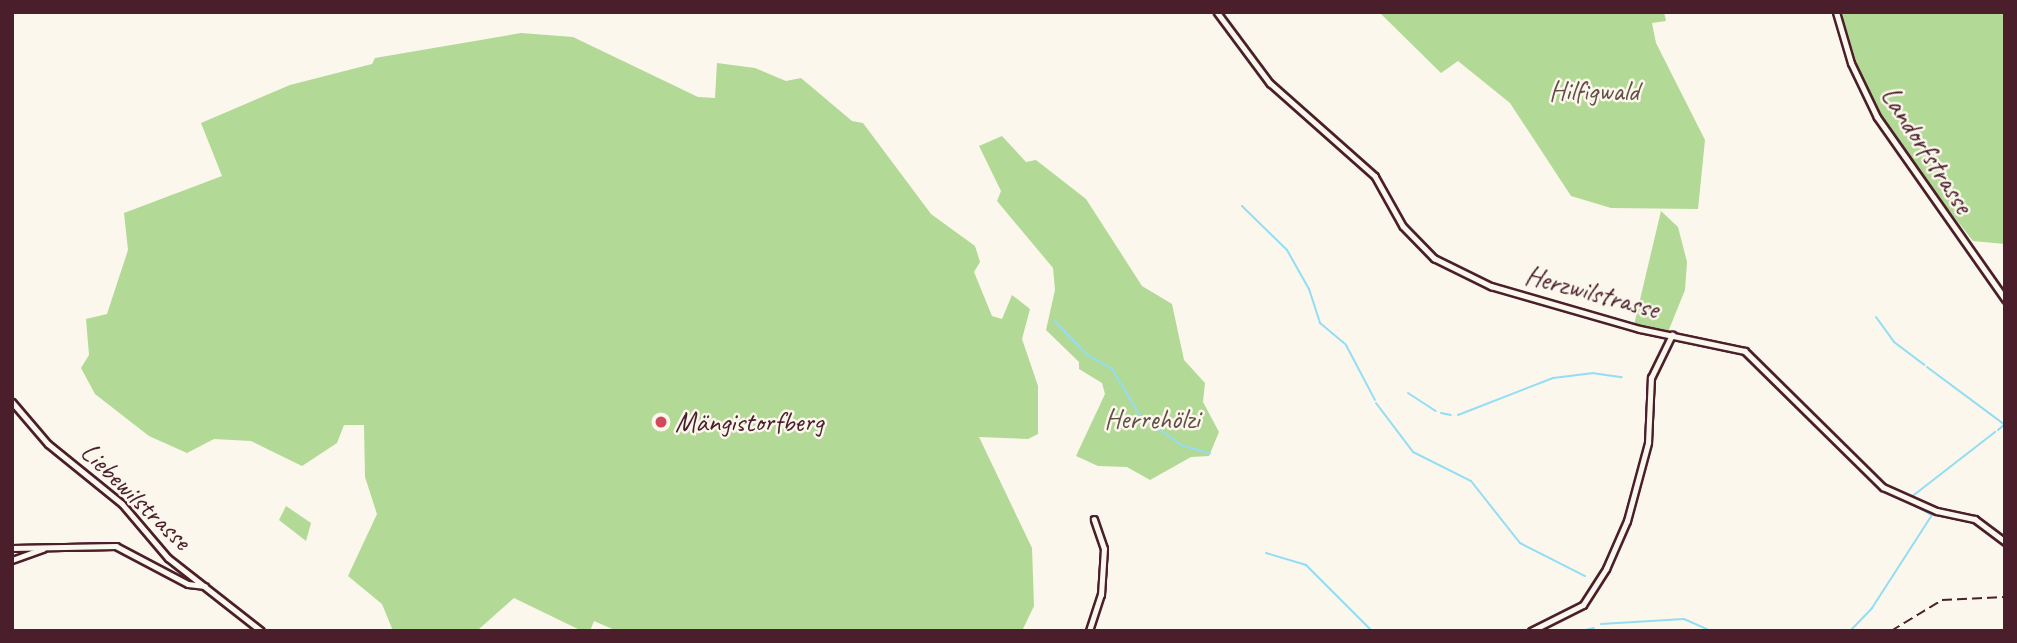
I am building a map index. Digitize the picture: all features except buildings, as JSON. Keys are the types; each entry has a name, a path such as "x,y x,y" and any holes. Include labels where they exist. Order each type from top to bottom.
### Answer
{"street":[{"name":"Herzwilstrasse","path":"1217,12 1270,83 1375,176 1404,226 1434,258 1491,286 1753,356 1883,487 1937,511 1975,519 2005,542"},
{"name":"Landorfstrasse","path":"1836,12 1873,110 2005,299"},
{"path":"1531,631 1583,605 1606,569 1626,521 1648,443 1651,378 1672,335"},
{"name":"Liebewilstrasse","path":"12,402 48,444 121,505 168,558 261,631"},
{"path":"1089,631 1101,595 1104,549 1094,520"},
{"path":"12,560 46,547"},
{"path":"12,548 120,547 188,584 206,586"}],"green space":[{"name":"Hilfigwald","path":"1379,12 1664,12 1666,21 1652,23 1656,43 1705,140 1698,209 1611,208 1571,196 1510,103 1458,61 1441,73"},
{"path":"1841,12 2005,12 2005,244 1973,241 1900,148 1861,77"},
{"path":"521,33 573,37 698,97 715,98 717,63 755,68 786,81 801,78 852,121 863,123 931,214 975,246 980,262 974,272 992,316 1002,319 1012,295 1030,309 1022,339 1038,386 1038,434 1028,439 979,437 1032,548 1034,606 1022,631 617,631 594,621 590,631 582,631 514,598 479,629 393,631 382,604 348,576 377,514 365,477 364,425 344,425 337,443 302,466 251,441 214,439 187,453 149,436 95,394 81,368 89,355 86,319 107,314 128,250 124,213 222,176 201,123 290,85 372,64 375,58"},
{"name":"Herrehölzi","path":"1002,136 1026,162 1036,160 1086,199 1142,286 1172,304 1184,360 1205,383 1203,402 1219,432 1209,456 1191,457 1150,480 1127,467 1098,466 1076,456 1105,394 1102,383 1079,369 1079,362 1046,330 1055,290 1053,268 997,201 1001,191 979,146"},
{"path":"1661,211 1678,227 1687,262 1685,290 1668,332 1634,325"},
{"path":"286,506 311,523 306,541 279,520"}],"waterway":[{"path":"1242,206 1287,250 1309,289 1320,323 1346,345 1375,400"},
{"path":"1876,317 1894,342 1924,365"},
{"path":"1054,320 1086,354 1112,369 1141,417 1183,446 1210,453"},
{"path":"1927,367 2005,425"},
{"path":"1458,415 1553,378 1592,373 1622,377"},
{"path":"1408,393 1436,411"},
{"path":"1376,403 1413,452 1471,481 1520,543 1585,576"},
{"path":"1441,413 1451,415"},
{"path":"1998,430 2004,425"},
{"path":"1910,498 1995,432"},
{"path":"1850,631 1872,608 1932,515 1908,502"},
{"path":"1266,553 1306,565 1372,631"},
{"path":"1601,624 1684,619 1711,631"},
{"path":"1581,631 1594,628"}],"railway":[{"path":"1891,631 1942,600 2005,597"}],"place":[{"name":"Mängistorfberg","path":"661,422"}]}
